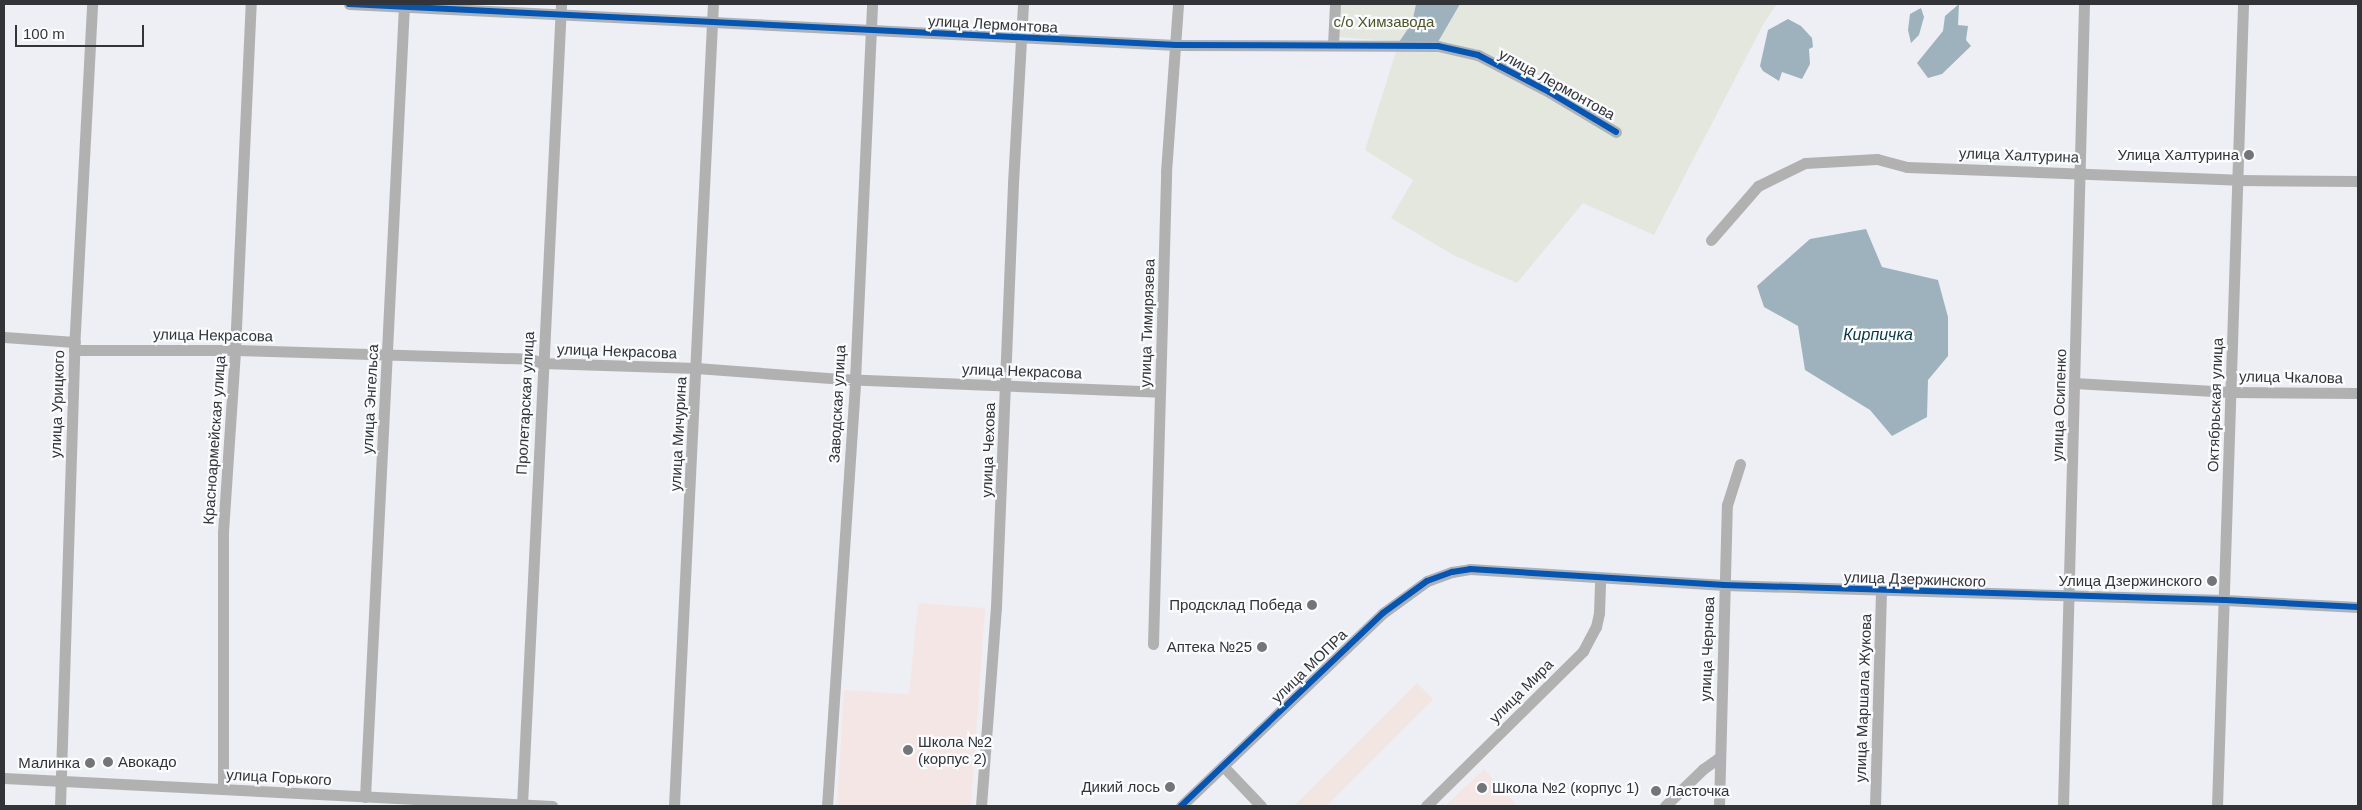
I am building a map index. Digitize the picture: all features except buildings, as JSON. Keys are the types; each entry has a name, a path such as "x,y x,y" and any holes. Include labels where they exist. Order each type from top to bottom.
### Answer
{"street":[{"name":"улица Урицкого","path":"60,806 74,346 92,4"},
{"name":"Красноармейская улица","path":"223,790 223,532 235,350 251,4"},
{"name":"улица Лермонтова","path":"349,4 561,9 712,21 1176,45 1438,46 1478,55 1549,92 1616,132"},
{"name":"улица Мичурина","path":"674,806 713,4"},
{"name":"Заводская улица","path":"827,806 854,380 872,4"},
{"name":"улица Чехова","path":"981,806 996,607 1013,183 1023,4"},
{"name":"улица Тимирязева","path":"1154,644 1166,172 1178,4"},
{"path":"1333,45 1335,4"},
{"name":"улица Осипенко","path":"2062,806 2084,4"},
{"name":"Октябрьская улица","path":"2217,806 2243,4"},
{"name":"улица Энгельса","path":"364,797 388,355 404,5"},
{"name":"Пролетарская улица","path":"522,805 542,364 561,9"},
{"name":"улица Халтурина","path":"1711,240 1758,186 1805,163 1877,159 1907,167 2080,172 2238,180 2358,181"},
{"name":"улица Некрасова","path":"4,337 74,346 532,359 542,364 696,368 854,380 1160,392"},
{"name":"улица Чкалова","path":"2074,383 2231,392 2358,394"},
{"name":"улица Чернова","path":"1719,806 1727,505 1740,464"},
{"name":"улица Дзержинского","path":"1470,569 1724,585 2224,600 2358,607"},
{"name":"улица МОПРа","path":"1181,806 1383,613 1427,580 1452,572 1470,569"},
{"name":"улица Мира","path":"1426,806 1583,651 1598,620 1600,578"},
{"name":"улица Маршала Жукова","path":"1875,806 1881,591"},
{"path":"1665,806 1703,769 1720,758"},
{"path":"1223,766 1261,806"},
{"name":"улица Горького","path":"4,778 552,806"}],"shaded area":[{"name":"Школа №2 (корпус 2)","path":"918,603 985,608 971,806 837,806 844,690 909,694"},
{"path":"1417,683 1433,699 1327,806 1294,806"},
{"name":"Школа №2 (корпус 1)","path":"1484,769 1518,806 1445,806"}],"green space":[{"name":"с/о Химзавода","path":"1340,4 1416,4 1412,23 1438,42 1460,4 1777,4 1764,23 1654,235 1583,203 1517,283 1455,256 1391,218 1413,180 1365,150 1399,42 1339,37"}],"water":[{"path":"1416,4 1460,4 1438,42 1399,42 1412,23"},
{"path":"1959,4 1958,25 1968,26 1966,40 1971,46 1942,74 1928,78 1917,63 1943,31 1945,16"},
{"path":"1921,8 1924,17 1919,35 1911,43 1908,30 1910,14"},
{"path":"1788,19 1801,26 1812,38 1813,47 1809,49 1810,64 1802,79 1782,72 1779,81 1763,71 1760,66 1768,30"},
{"name":"Кирпичка","path":"1866,229 1882,267 1938,280 1948,317 1948,356 1928,380 1927,417 1892,436 1870,410 1805,370 1798,326 1764,307 1757,286 1810,239"}],"cycle path":[{"path":"349,4 1176,45 1438,46 1478,55 1549,92 1616,132"},
{"path":"1181,806 1383,613 1427,581 1452,572 1470,569 1724,585 2225,600 2358,607"}],"place":[{"name":"Улица Халтурина","path":"2249,155"},
{"name":"Улица Дзержинского","path":"2212,581"},
{"name":"Продсклад Победа","path":"1312,605"},
{"name":"Аптека №25","path":"1262,647"},
{"name":"Школа №2 (корпус 2)","path":"908,750"},
{"name":"Авокадо","path":"108,762"},
{"name":"Малинка","path":"90,763"},
{"name":"Дикий лось","path":"1170,787"},
{"name":"Школа №2 (корпус 1)","path":"1482,788"},
{"name":"Ласточка","path":"1656,791"}]}
